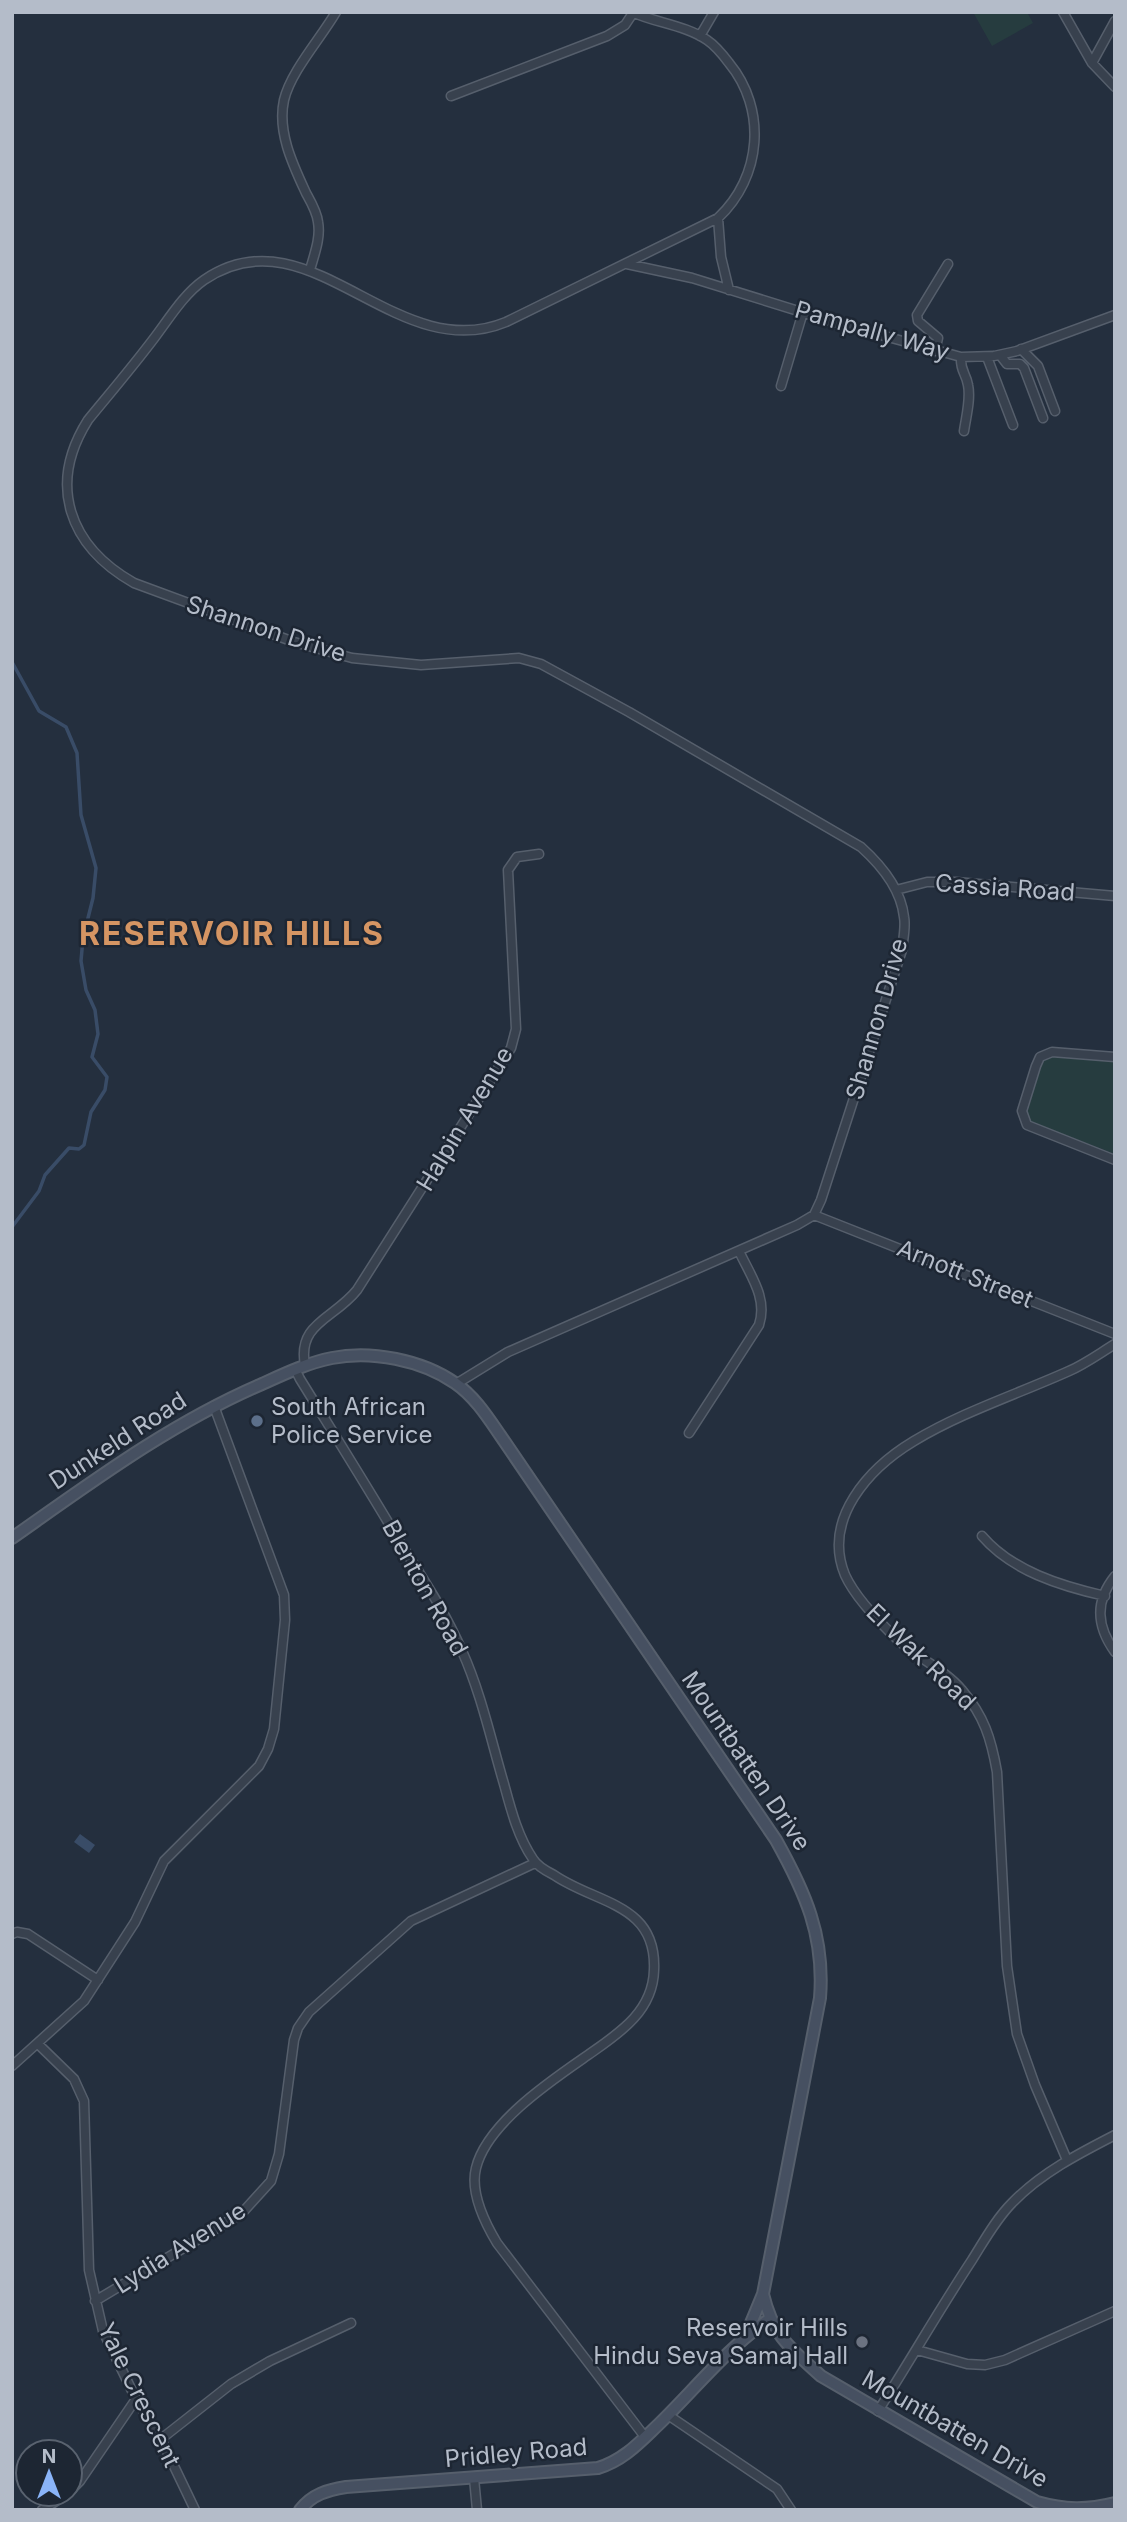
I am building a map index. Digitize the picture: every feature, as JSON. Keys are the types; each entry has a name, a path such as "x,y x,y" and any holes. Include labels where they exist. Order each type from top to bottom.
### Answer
{"main road":[{"name":"Mountbatten Drive","path":"214,1406 300,1367 332,1358 377,1357 413,1364 456,1384 489,1419 776,1840 809,1908 820,1950 820,1998 763,2294 770,2319 778,2334 821,2376 1037,2502 1059,2509 1082,2510 1115,2503"},
{"name":"Dunkeld Road","path":"12,1538 177,1426 214,1406"},
{"path":"746,2335 763,2294"},
{"name":"Pridley Road","path":"300,2510 306,2502 328,2490 598,2468 618,2461 668,2415 746,2335 770,2319"}],"street":[{"path":"310,270 316,250 318,221 293,165 284,134 283,108 287,91 299,69 336,12"},
{"path":"700,36 713,12"},
{"path":"1063,12 1092,63 1115,86"},
{"path":"451,96 607,36 625,25 632,13"},
{"name":"Shannon Drive","path":"632,13 700,36 713,45 735,70 749,95 755,128 753,158 746,178 728,209 718,218 506,322 477,332 444,330 410,320 310,270 278,262 253,262 231,267 204,280 180,304 88,420 72,451 66,478 72,514 79,534 93,552 118,573 142,587 284,639 339,655 414,665 512,658 541,664 861,847 881,867 896,890 905,918 902,950 814,1215"},
{"path":"1092,63 1115,21"},
{"path":"718,218 721,257 729,290"},
{"name":"Pampally Way","path":"627,264 692,278 961,357 1000,355 1115,314"},
{"path":"935,351 938,338 918,321 917,315 948,264"},
{"path":"781,386 803,312"},
{"path":"1021,349 1038,366 1055,411"},
{"path":"1000,355 1007,364 1020,364 1024,368 1043,418"},
{"path":"961,357 960,367 967,380 969,392 964,432"},
{"path":"987,357 1013,425"},
{"name":"Halpin Avenue","path":"300,1367 305,1338 349,1300 362,1283 511,1048 516,1029 508,870 517,857 539,854"},
{"name":"Cassia Road","path":"896,890 927,882 956,882 1115,896"},
{"path":"1115,1057 1052,1052 1040,1057 1022,1111 1027,1125 1115,1160"},
{"path":"456,1384 508,1352 814,1215"},
{"name":"Arnott Street","path":"814,1215 1115,1334"},
{"path":"689,1433 760,1325 762,1300 738,1251"},
{"name":"El Wak Road","path":"1067,2160 1017,2034 1007,1966 997,1772 991,1741 979,1712 959,1687 900,1641 864,1603 845,1575 840,1547 841,1529 849,1502 871,1474 913,1441 1001,1399 1072,1370 1115,1344"},
{"name":"Blenton Road","path":"300,1367 462,1650 510,1806 522,1840 535,1863"},
{"path":"12,2066 84,2001 135,1922 164,1861 259,1766 268,1749 274,1729 285,1620 284,1595 214,1406"},
{"path":"982,1536 999,1552 1041,1577 1105,1596"},
{"path":"1115,1576 1101,1603 1099,1621 1104,1637 1115,1652"},
{"path":"535,1863 564,1882 619,1906 638,1919 648,1935 654,1954 654,1973 637,2017 522,2105 492,2137 476,2168 477,2201 485,2224 497,2243 645,2437"},
{"name":"Lydia Avenue","path":"95,2301 242,2213 271,2181 279,2154 294,2040 298,2028 309,2012 411,1921 535,1863"},
{"path":"12,1934 28,1934 98,1980"},
{"name":"Yale Crescent","path":"38,2044 74,2079 84,2101 89,2270 103,2331 136,2399 161,2439 195,2510"},
{"path":"878,2411 941,2307 1009,2205 1067,2160 1115,2135"},
{"path":"917,2350 967,2364 985,2365 1005,2360 1115,2311"},
{"path":"161,2439 231,2384 270,2361 351,2323"},
{"path":"84,2476 136,2399"},
{"path":"668,2415 776,2489 791,2510"},
{"path":"474,2478 477,2510"}],"green space":[{"path":"973,12 1027,12 1033,23 992,46"},
{"path":"1051,1055 1115,1061 1115,1154 1031,1122 1027,1114 1041,1062"}],"water":[{"path":"80,1834 95,1845 89,1853 74,1842"}],"waterway":[{"path":"12,662 39,711 66,727 77,753 81,815 96,868 81,961 86,990 95,1010 98,1034 92,1057 107,1077 105,1090 91,1112 84,1145 79,1149 69,1148 45,1175 39,1191 12,1227"}],"place":[{"name":"South African Police Service","path":"257,1421"},
{"name":"Reservoir Hills Hindu Seva Samaj Hall","path":"862,2342"}],"district":[{"name":"RESERVOIR HILLS","path":"232,934"}]}
